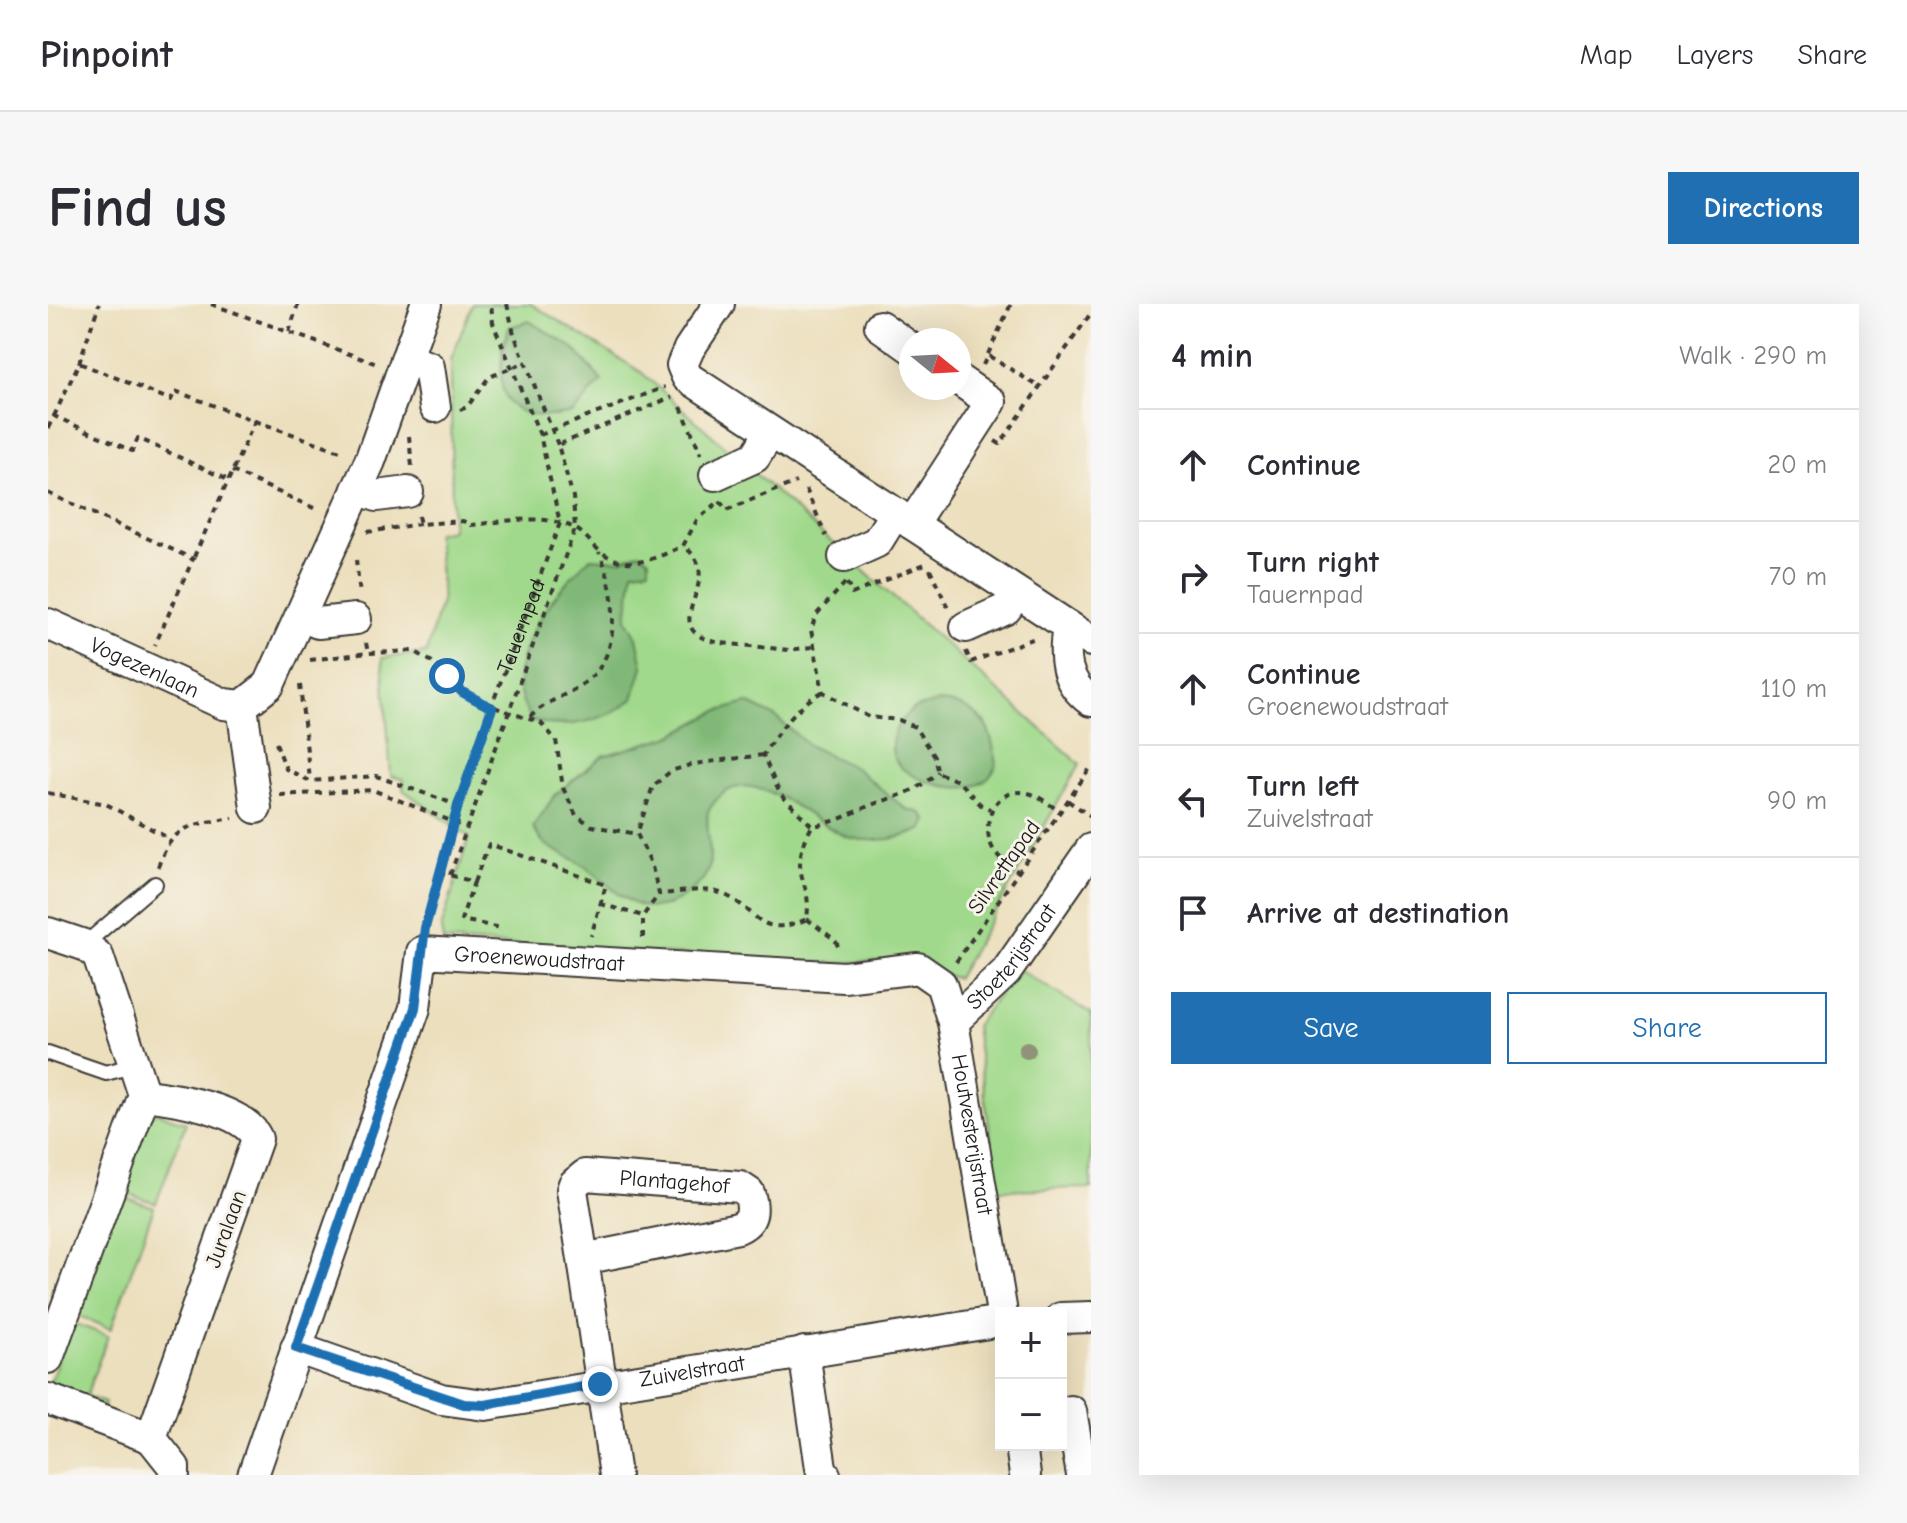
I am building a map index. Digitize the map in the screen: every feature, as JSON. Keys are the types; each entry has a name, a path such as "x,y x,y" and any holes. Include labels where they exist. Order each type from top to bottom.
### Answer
{"street":[{"path":"256,802 242,706 269,685 301,616 350,535 357,489 426,304"},
{"path":"719,304 689,349 682,365 687,377 769,434 1079,634 1065,667 1076,691 1091,701"},
{"path":"880,326 899,339"},
{"path":"404,366 429,367 435,407"},
{"path":"842,566 904,519 975,427 991,402 971,388"},
{"path":"716,484 755,457 769,434"},
{"path":"357,489 377,496 411,492"},
{"path":"962,629 1006,609 1016,593"},
{"path":"301,616 318,623 359,618"},
{"name":"Vogezenlaan","path":"48,624 224,704 242,706"},
{"name":"Stoeterijstraat","path":"953,1022 1006,972 1091,849"},
{"path":"48,933 84,945 98,956 144,1095 48,1358"},
{"name":"Groenewoudstraat","path":"253,1475 415,1008 424,940 642,967 844,977 929,976"},
{"name":"Houtvesterijstraat","path":"929,976 953,1022 1001,1307"},
{"name":"Juralaan","path":"144,1095 179,1098 244,1122 257,1139 151,1438"},
{"name":"Plantagehof","path":"583,1259 738,1228 748,1224 752,1215 749,1193 740,1187 585,1175 574,1184 572,1190 615,1475"},
{"path":"1067,1318 1091,1317"},
{"name":"Zuivelstraat","path":"296,1348 464,1404 485,1405 995,1322"},
{"path":"804,1352 821,1468 825,1475"},
{"path":"48,1399 151,1438 174,1467 174,1475"},
{"path":"1071,1411 1082,1475"},
{"path":"1022,1451 1025,1475"}],"lane":[{"path":"84,945 155,884"},
{"path":"48,1053 106,1073 135,1065"}],"path":[{"path":"48,428 79,363 99,304"},
{"path":"211,304 289,332 404,366"},
{"path":"289,332 298,304"},
{"path":"491,304 493,323 540,435 560,523"},
{"path":"450,875 575,529 568,471 507,304"},
{"path":"971,375 989,356 1011,304"},
{"path":"975,427 1000,444 1091,313"},
{"path":"989,356 1038,386"},
{"path":"435,407 434,413 462,410 482,382 526,362"},
{"path":"79,363 171,400 175,391 370,461"},
{"path":"540,435 687,377"},
{"path":"558,445 676,395 726,510 802,480 852,594 927,563 962,629 971,662 1079,634"},
{"path":"54,416 132,451 138,438 228,480"},
{"path":"145,668 255,421"},
{"path":"409,432 411,492 420,524"},
{"path":"232,471 350,535 463,521 471,525 520,520 560,523 575,529 598,549 620,560 641,562 683,546 716,484"},
{"path":"48,493 193,559"},
{"name":"Tauernpad","path":"424,940 458,806 560,523"},
{"path":"350,535 359,618 368,653"},
{"path":"683,546 700,560 703,572 688,611 690,621 700,636 721,643 789,650 812,647"},
{"path":"530,717 548,702 591,678 608,647 613,602 598,549"},
{"path":"842,566 840,593 829,599 816,615 811,630 823,692 862,714 899,720 915,727 934,757 938,772 966,787 981,805 990,809"},
{"path":"297,662 414,651 434,663 462,692 492,708 530,717 550,730 556,740 563,788 576,815 592,826 637,834"},
{"path":"299,677 310,781"},
{"path":"659,894 637,834 653,786 671,771 693,764 763,755 794,715 823,692"},
{"path":"275,740 286,769 310,781 376,776 458,806"},
{"path":"763,755 780,794 812,826"},
{"name":"Silvrettapad","path":"929,976 1020,873 1091,767"},
{"path":"812,826 840,821 879,803 901,798 938,772"},
{"path":"155,884 160,879 156,875 170,839 182,829 248,816 247,809 256,802 373,790 466,827"},
{"path":"48,793 106,804 170,839"},
{"path":"1020,873 993,849 988,817 990,809 1005,796 1024,793 1061,812"},
{"path":"1068,801 1091,816"},
{"path":"807,919 809,899 798,870 803,845 812,826"},
{"path":"504,928 461,920 489,844 606,885 589,944"},
{"path":"439,872 474,882"},
{"path":"659,894 714,892 772,927 793,926 807,919"},
{"path":"642,967 643,916 659,894"},
{"path":"600,904 643,916"},
{"path":"807,919 835,940 844,977"}],"green space":[{"path":"472,304 531,304 641,372 1080,764 957,978 877,961 831,963 443,941 441,929 469,837 403,790 404,780 391,776 382,658 426,653 442,598 436,533 452,530 451,360","holes":["538,326 573,348 596,373 582,404 562,415 552,416 501,371 502,345 510,327","961,706 985,722 997,763"]},
{"path":"529,321 573,348 602,381 573,413 544,416 520,411 504,394 501,381 506,336 510,327"},
{"path":"640,552 649,559 649,569 633,571 627,619 637,637 643,667 633,699 611,713 585,722 558,725 532,720 522,700 519,678 523,655 545,611 590,558 620,560"},
{"path":"941,702 970,710 988,730 996,765 988,778 978,784 954,787 928,782 907,772 894,758 892,741 904,717 918,707"},
{"path":"747,703 776,717 808,745 855,768 906,809 921,813 927,820 923,829 888,839 851,838 778,796 758,788 739,787 723,794 708,812 710,860 703,879 686,895 656,908 631,902 585,866 549,847 533,827 555,795 603,756 671,736 716,712"},
{"path":"1018,969 1091,1014 1091,1188 998,1190 975,1026"},
{"path":"158,1113 186,1123 156,1203 120,1191 151,1114"},
{"path":"118,1195 154,1207 111,1329 74,1314"},
{"path":"71,1322 108,1336 86,1396 105,1403 103,1409 48,1389"}],"route":[{"path":"447,676 473,700 492,708 474,753 445,850 425,928 415,1008 296,1348 441,1399 464,1404 485,1405 600,1384"}]}
